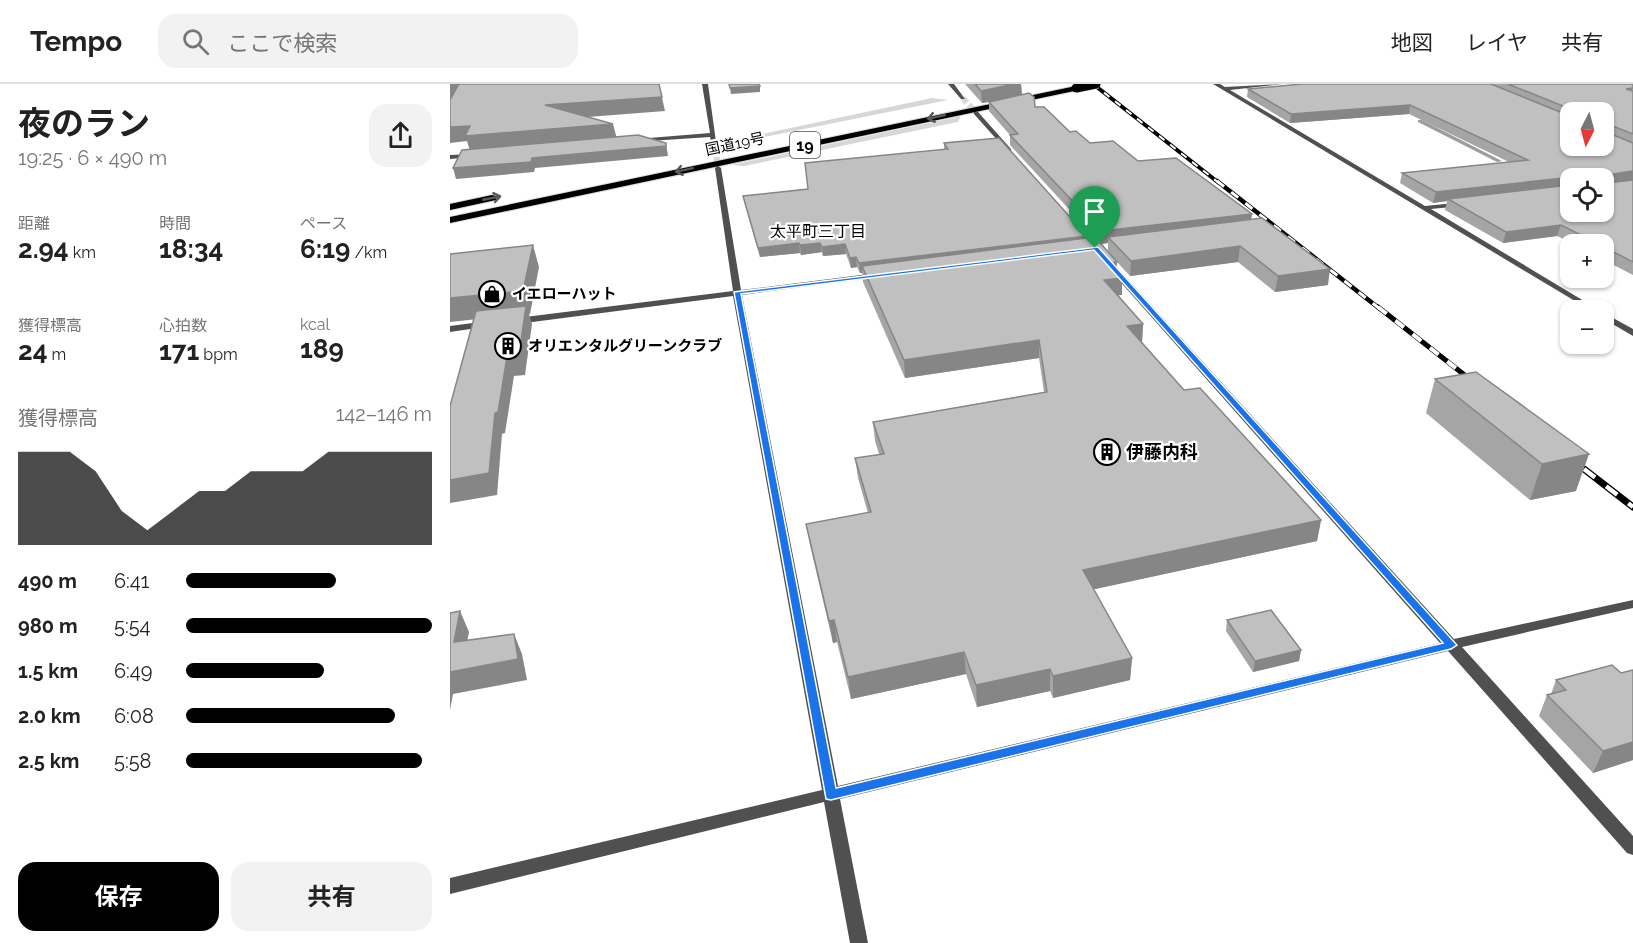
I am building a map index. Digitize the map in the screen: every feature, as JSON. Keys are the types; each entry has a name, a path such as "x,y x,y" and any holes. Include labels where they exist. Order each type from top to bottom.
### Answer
{"highway":[{"name":"国道19号","path":"767,142 1052,84"},
{"name":"国道19号","path":"450,220 1096,84"},
{"path":"450,207 503,196"}],"street":[{"path":"705,84 715,151"},
{"path":"951,84 963,98"},
{"path":"1216,84 1578,300"},
{"path":"1224,89 1281,84"},
{"path":"976,113 1013,155"},
{"path":"632,141 711,135"},
{"path":"450,157 484,154"},
{"path":"718,168 737,292 859,943"},
{"path":"1424,208 1469,203"},
{"path":"1103,257 1633,848"},
{"path":"509,322 887,274"},
{"path":"1614,322 1633,333"},
{"path":"450,329 497,323"},
{"path":"450,886 1451,645 1633,604"}],"shaded area":[{"path":"932,98 948,100 725,145 762,134"},
{"path":"961,116 958,122 744,166 731,165"}],"building":[{"path":"459,84 659,84 662,97 545,105 613,124 465,136 470,126 450,127 450,100"},
{"path":"729,84 759,84 760,86 730,88"},
{"path":"975,84 1014,84 981,91"},
{"path":"1302,84 1491,84 1560,112 1560,156 1614,156 1614,135 1633,143 1633,171 1614,174 1614,168 1560,168 1560,178 1436,192 1402,173 1528,160 1410,105 1291,114 1248,89"},
{"path":"1508,84 1633,84 1633,88 1626,89 1633,91 1633,134 1614,126 1614,102 1560,102 1560,105"},
{"path":"1029,93 1034,97 1035,107 1044,107 1070,132 1076,131 1090,143 1113,141 1138,161 1176,158 1252,214 1101,231 1010,135 1018,134 989,102"},
{"path":"638,135 666,143 666,146 532,158 531,162 453,168 462,150"},
{"path":"999,138 1087,236 859,263 856,257 850,258 845,244 822,247 820,243 800,245 799,243 758,248 743,196 808,189 805,163 948,149 944,143"},
{"path":"1633,180 1633,262 1614,252 1614,234 1579,234 1561,225 1506,232 1448,199 1560,186 1560,222 1614,222 1614,182"},
{"path":"1262,218 1330,269 1278,276 1240,246 1131,261 1108,237"},
{"path":"1095,237 1117,262 1109,263 1122,278 1104,280 1143,324 1127,326 1184,390 1200,388 1321,520 1083,570 1132,658 1053,676 1050,669 976,685 964,652 848,677 834,620 829,621 806,524 871,512 855,458 884,454 873,422 1047,392 1039,340 904,360 862,266"},
{"path":"533,245 523,291 450,298 450,254"},
{"path":"526,306 519,355 507,357 498,412 495,413 489,473 450,480 450,406 476,311"},
{"path":"1476,372 1589,454 1542,464 1435,379"},
{"path":"1271,610 1301,650 1255,661 1227,620"},
{"path":"460,611 454,642 514,634 518,659 450,672 450,613"},
{"path":"1612,665 1621,673 1633,670 1633,742 1603,751 1547,695 1566,690 1556,680"}],"waterway":[{"path":"1420,121 1499,161"}],"tunnel":[{"path":"963,98 976,113"},
{"path":"715,148 718,168"}],"railway":[{"path":"1093,84 1219,183"},
{"path":"1217,181 1380,309"},
{"path":"1378,307 1476,384"},
{"path":"1570,458 1586,470"},
{"path":"1584,469 1633,507"}],"place":[{"name":"イエローハット","path":"492,294"},
{"name":"オリエンタルグリーンクラブ","path":"508,346"},
{"name":"伊藤内科","path":"1107,452"}],"district":[{"name":"太平町三丁目","path":"818,231"}],"route":[{"path":"1095,248 1451,645 831,795 737,292 1095,248"}]}
